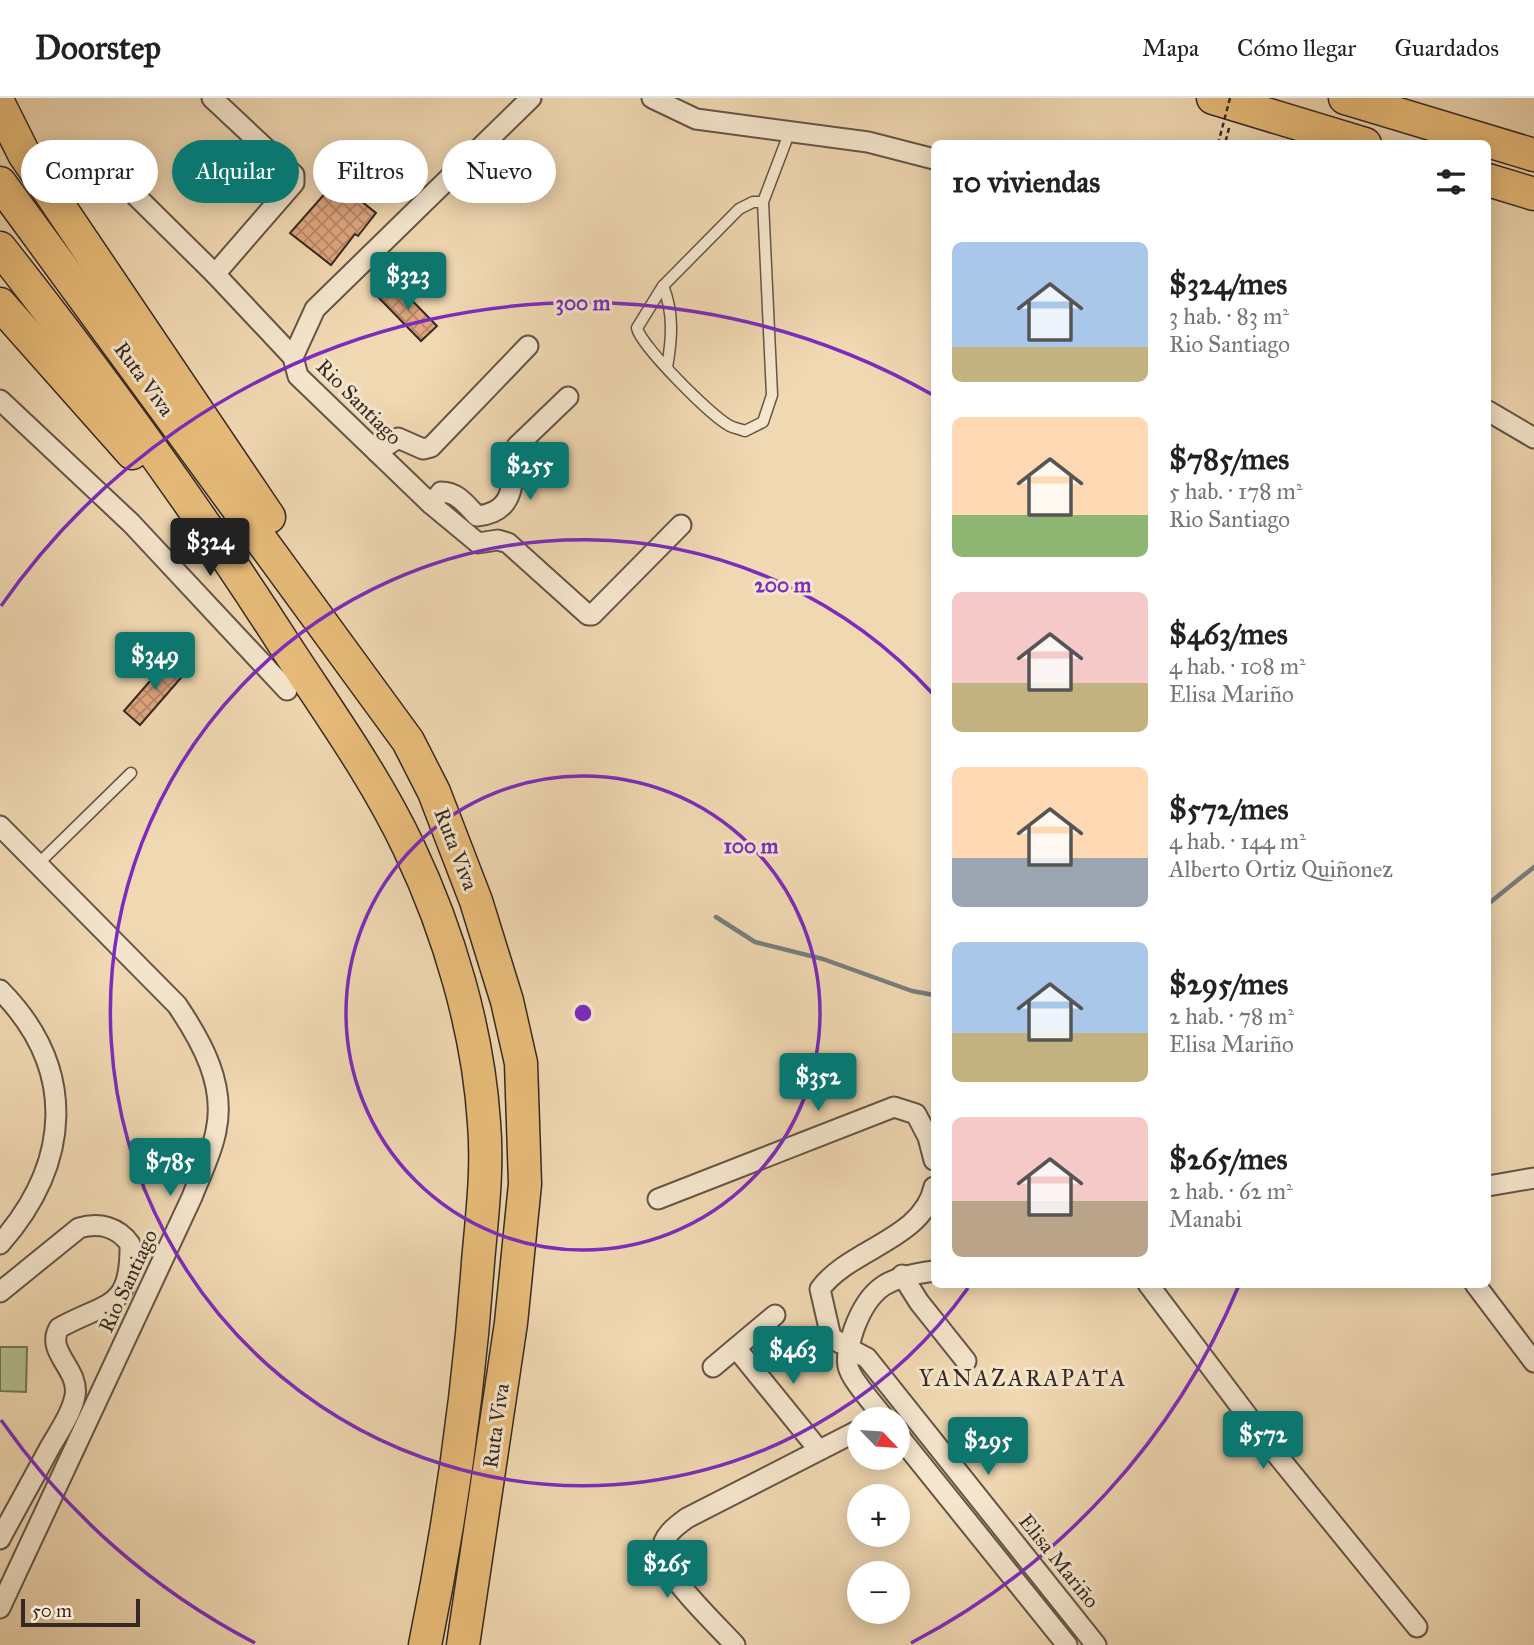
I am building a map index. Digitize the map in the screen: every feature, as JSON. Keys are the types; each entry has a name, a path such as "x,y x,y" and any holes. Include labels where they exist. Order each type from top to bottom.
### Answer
{"highway":[{"path":"1213,98 1352,140"},
{"path":"1345,98 1484,140"},
{"path":"0,106 24,154 267,512 290,554 295,582"},
{"path":"1491,142 1534,155"},
{"path":"1491,181 1534,194"},
{"name":"Ruta Viva","path":"0,183 295,582 408,741 434,792 493,951 521,1063 525,1184 511,1323 463,1645"},
{"name":"Ruta Viva","path":"0,248 72,339 195,509 363,767 410,849 444,939 470,1027 483,1112 485,1164 475,1309 460,1454 425,1645"},
{"path":"0,304 156,481 195,509"}],"street":[{"path":"212,98 295,175 294,183 215,274"},
{"name":"Rio Santiago","path":"531,98 316,309 293,357 298,376 431,504 478,543 498,540 508,543 583,613 592,615 681,525"},
{"path":"652,98 696,119 868,142 931,158"},
{"path":"143,203 293,357"},
{"path":"377,452 398,438 423,449 431,447 528,346"},
{"path":"431,504 441,492 449,492 456,494 477,516 496,509 513,490 517,446 568,397"},
{"path":"0,400 131,523 287,690"},
{"path":"1491,413 1534,438"},
{"name":"Rio Santiago","path":"0,826 177,1006 200,1040 216,1084 219,1114 216,1133 192,1197 0,1608"},
{"path":"0,990 33,1032 48,1058 54,1088 55,1126 49,1160 38,1189 21,1220 0,1244"},
{"path":"658,1199 894,1107 916,1114 931,1148"},
{"path":"1491,1185 1534,1178"},
{"name":"Elisa Mariño","path":"906,1407 867,1358 849,1345 831,1337 820,1289 913,1221 931,1201"},
{"path":"0,1292 79,1228 98,1226 117,1231 130,1244 128,1280 118,1297 89,1315 59,1328 56,1334 57,1350 75,1378 75,1396 66,1419 0,1539"},
{"path":"875,1407 848,1369 849,1345 869,1296 882,1285 902,1275 931,1271"},
{"path":"902,1275 919,1303 966,1361"},
{"path":"1151,1288 1277,1455 1417,1627"},
{"path":"1478,1288 1534,1362"},
{"path":"713,1367 775,1315"},
{"path":"736,1348 818,1450"},
{"name":"Elisa Mariño","path":"910,1412 1096,1645"},
{"path":"735,1645 667,1569 662,1548 666,1538 687,1518 847,1436"},
{"path":"910,1450 1067,1645"}],"lane":[{"path":"763,202 753,202 739,209 663,286 639,319 637,328 644,344 709,411 730,426 745,431 763,422 772,395 763,202 777,157 790,131"},
{"path":"663,286 671,321 667,367"},
{"path":"38,864 131,773"}],"path":[{"path":"1219,140 1230,98"}],"green space":[{"path":"0,1347 27,1347 26,1392 0,1391"}],"building":[{"path":"317,203 364,203 376,213 358,236 355,234 331,265 290,233"},
{"path":"394,282 437,326 421,341 378,297"},
{"path":"170,658 186,672 140,725 124,711"}],"waterway":[{"path":"1491,902 1534,867"},
{"path":"716,917 755,942 823,959 912,991 931,994"}],"district":[{"name":"YANAZARAPATA","path":"1023,1378"}]}
